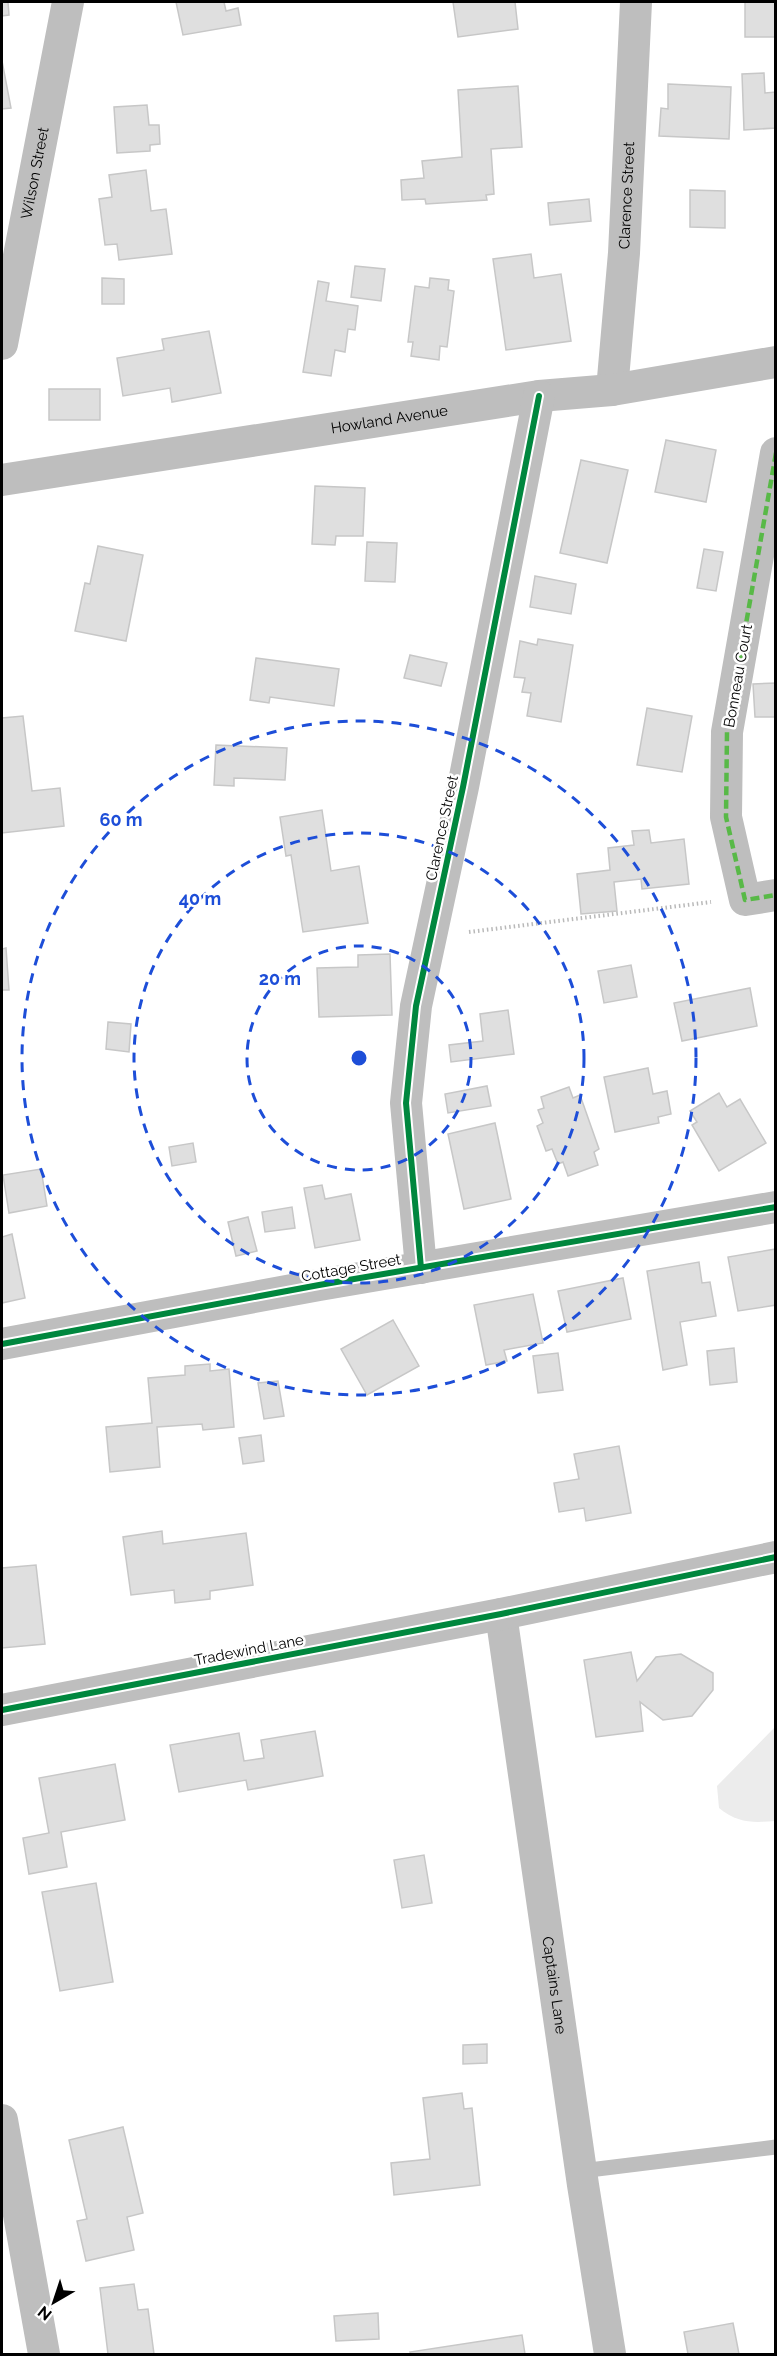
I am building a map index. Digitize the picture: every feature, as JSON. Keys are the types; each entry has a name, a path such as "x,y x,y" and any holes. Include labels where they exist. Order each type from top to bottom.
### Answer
{"street":[{"name":"Wilson Street","path":"2,344 68,2"},
{"name":"Clarence Street","path":"612,390 625,242 636,2"},
{"name":"Howland Avenue","path":"2,480 539,396 612,390 776,362"},
{"name":"Clarence Street","path":"421,1268 406,1103 416,1006 463,787 539,396"},
{"name":"Bonneau Court","path":"745,900 726,817 728,732 776,453"},
{"path":"745,900 776,895"},
{"name":"Cottage Street","path":"2,1344 319,1285 776,1207"},
{"name":"Tradewind Lane","path":"2,1710 501,1614 776,1557"},
{"name":"Captains Lane","path":"501,1614 581,2171 610,2355"},
{"path":"2,2120 44,2355"}],"lane":[{"path":"581,2171 776,2147"}],"path":[{"path":"431,937 745,900"}],"shaded area":[{"path":"775,1727 775,1821 752,1822 732,1817 719,1808 717,1786"}],"building":[{"path":"2,2 8,2 9,15 2,16"},
{"path":"176,2 224,2 226,11 238,8 241,25 183,35"},
{"path":"453,2 515,2 518,29 458,37"},
{"path":"745,2 776,2 776,37 745,37"},
{"path":"2,61 11,108 2,109"},
{"path":"764,73 765,93 776,92 776,128 744,130 742,74"},
{"path":"668,84 731,87 729,139 659,136 661,108 668,109"},
{"path":"518,86 522,147 491,149 494,194 486,195 487,200 426,204 425,199 402,200 401,180 424,178 422,161 462,157 458,90"},
{"path":"147,105 149,125 159,125 160,144 150,145 150,151 117,153 114,107"},
{"path":"146,170 151,211 166,209 172,254 119,260 117,244 105,245 99,199 112,197 109,175"},
{"path":"690,190 725,191 725,228 690,227"},
{"path":"589,199 591,221 550,225 548,203"},
{"path":"531,254 534,278 561,274 571,341 506,350 493,259"},
{"path":"355,266 385,269 381,301 351,297"},
{"path":"102,278 124,279 124,304 102,304"},
{"path":"430,278 449,280 448,290 454,291 447,347 440,346 439,360 411,356 413,342 408,342 415,286 429,288"},
{"path":"318,281 329,283 326,301 358,306 355,330 348,329 345,352 335,350 331,376 303,372"},
{"path":"209,331 221,393 172,402 170,388 123,396 117,358 164,350 162,339"},
{"path":"49,389 100,389 100,420 49,420"},
{"path":"666,440 716,450 706,502 655,492"},
{"path":"581,460 628,470 607,563 560,553"},
{"path":"315,486 365,488 363,536 336,536 335,545 312,544"},
{"path":"367,542 397,543 395,582 365,581"},
{"path":"98,546 143,555 126,641 75,631 85,583 90,584"},
{"path":"704,549 723,552 716,591 697,588"},
{"path":"535,576 576,584 571,614 530,607"},
{"path":"538,639 573,645 561,722 527,716 531,693 522,692 525,678 514,677 520,641 537,645"},
{"path":"410,655 447,663 441,686 404,678"},
{"path":"256,658 339,669 334,706 270,697 269,703 250,700"},
{"path":"776,683 776,717 755,717 753,684"},
{"path":"647,708 692,716 682,772 637,765"},
{"path":"23,716 32,791 60,788 64,826 2,833 2,718"},
{"path":"216,745 287,748 285,780 234,778 234,786 214,785"},
{"path":"322,810 331,871 359,866 368,923 303,932 291,855 286,856 280,817"},
{"path":"649,830 651,843 684,839 689,884 642,889 641,879 614,882 617,911 581,914 577,874 610,870 608,848 634,845 632,831"},
{"path":"6,948 9,990 2,990 2,949"},
{"path":"390,954 392,1015 319,1017 317,968 358,967 358,955"},
{"path":"631,965 637,997 604,1003 598,971"},
{"path":"750,988 757,1026 682,1041 674,1003"},
{"path":"508,1010 514,1054 451,1062 449,1045 483,1041 480,1014"},
{"path":"108,1022 131,1024 129,1052 106,1049"},
{"path":"648,1068 653,1094 667,1091 671,1114 658,1117 659,1123 615,1132 604,1077"},
{"path":"487,1086 491,1106 448,1113 445,1094"},
{"path":"569,1087 573,1098 580,1095 599,1149 594,1152 598,1165 568,1176 563,1162 558,1164 552,1149 546,1151 537,1126 543,1123 538,1110 544,1108 541,1097"},
{"path":"719,1093 727,1107 740,1099 766,1143 719,1171 692,1125 697,1122 690,1111"},
{"path":"495,1123 511,1199 464,1209 448,1134"},
{"path":"193,1143 196,1162 172,1166 169,1147"},
{"path":"41,1169 47,1206 9,1213 3,1175"},
{"path":"322,1185 325,1199 351,1194 360,1240 315,1248 304,1188"},
{"path":"292,1207 295,1228 265,1232 262,1212"},
{"path":"248,1217 257,1251 236,1256 228,1222"},
{"path":"12,1234 25,1298 2,1303 2,1237"},
{"path":"776,1249 776,1305 738,1311 728,1257"},
{"path":"699,1262 702,1283 710,1282 716,1316 680,1322 687,1365 663,1370 647,1271"},
{"path":"623,1278 631,1319 567,1332 558,1291"},
{"path":"533,1294 543,1343 504,1350 507,1361 486,1365 474,1305"},
{"path":"393,1320 419,1366 367,1395 341,1349"},
{"path":"734,1348 737,1382 710,1385 707,1351"},
{"path":"558,1353 563,1390 538,1393 533,1356"},
{"path":"210,1364 210,1371 229,1369 234,1427 203,1430 202,1424 157,1427 160,1467 110,1472 106,1427 152,1423 148,1378 185,1375 185,1366"},
{"path":"278,1381 284,1416 264,1419 258,1383"},
{"path":"261,1435 264,1461 243,1464 239,1438"},
{"path":"619,1446 631,1513 586,1521 584,1508 559,1512 554,1483 579,1479 574,1454"},
{"path":"162,1531 163,1544 246,1533 253,1585 210,1591 210,1599 175,1603 174,1590 131,1595 123,1537"},
{"path":"36,1565 45,1644 2,1648 2,1568"},
{"path":"631,1652 637,1681 656,1657 681,1654 713,1673 713,1690 692,1716 663,1720 640,1702 643,1731 596,1737 584,1660"},
{"path":"315,1731 323,1776 248,1790 246,1780 179,1792 170,1745 239,1733 244,1761 264,1758 261,1740"},
{"path":"115,1764 125,1820 61,1832 67,1867 29,1874 23,1838 49,1833 39,1778"},
{"path":"424,1855 432,1903 402,1908 394,1860"},
{"path":"96,1883 113,1982 60,1991 42,1892"},
{"path":"487,2044 487,2063 463,2064 463,2045"},
{"path":"462,2093 464,2109 472,2108 480,2185 394,2195 391,2163 430,2159 423,2098"},
{"path":"123,2127 143,2213 127,2217 134,2250 86,2261 77,2221 87,2219 69,2140"},
{"path":"134,2284 138,2310 148,2309 154,2354 108,2354 100,2288"},
{"path":"378,2313 379,2339 336,2341 334,2316"},
{"path":"733,2323 739,2354 688,2354 684,2332"},
{"path":"522,2335 525,2354 411,2354 410,2352"}],"marked path":[{"path":"776,453 727,732 726,817 745,900 776,895"}],"cycle path":[{"path":"421,1268 406,1103 416,1006 463,787 539,396"},
{"path":"2,1344 319,1285 776,1207"},
{"path":"2,1710 501,1614 776,1557"}]}
